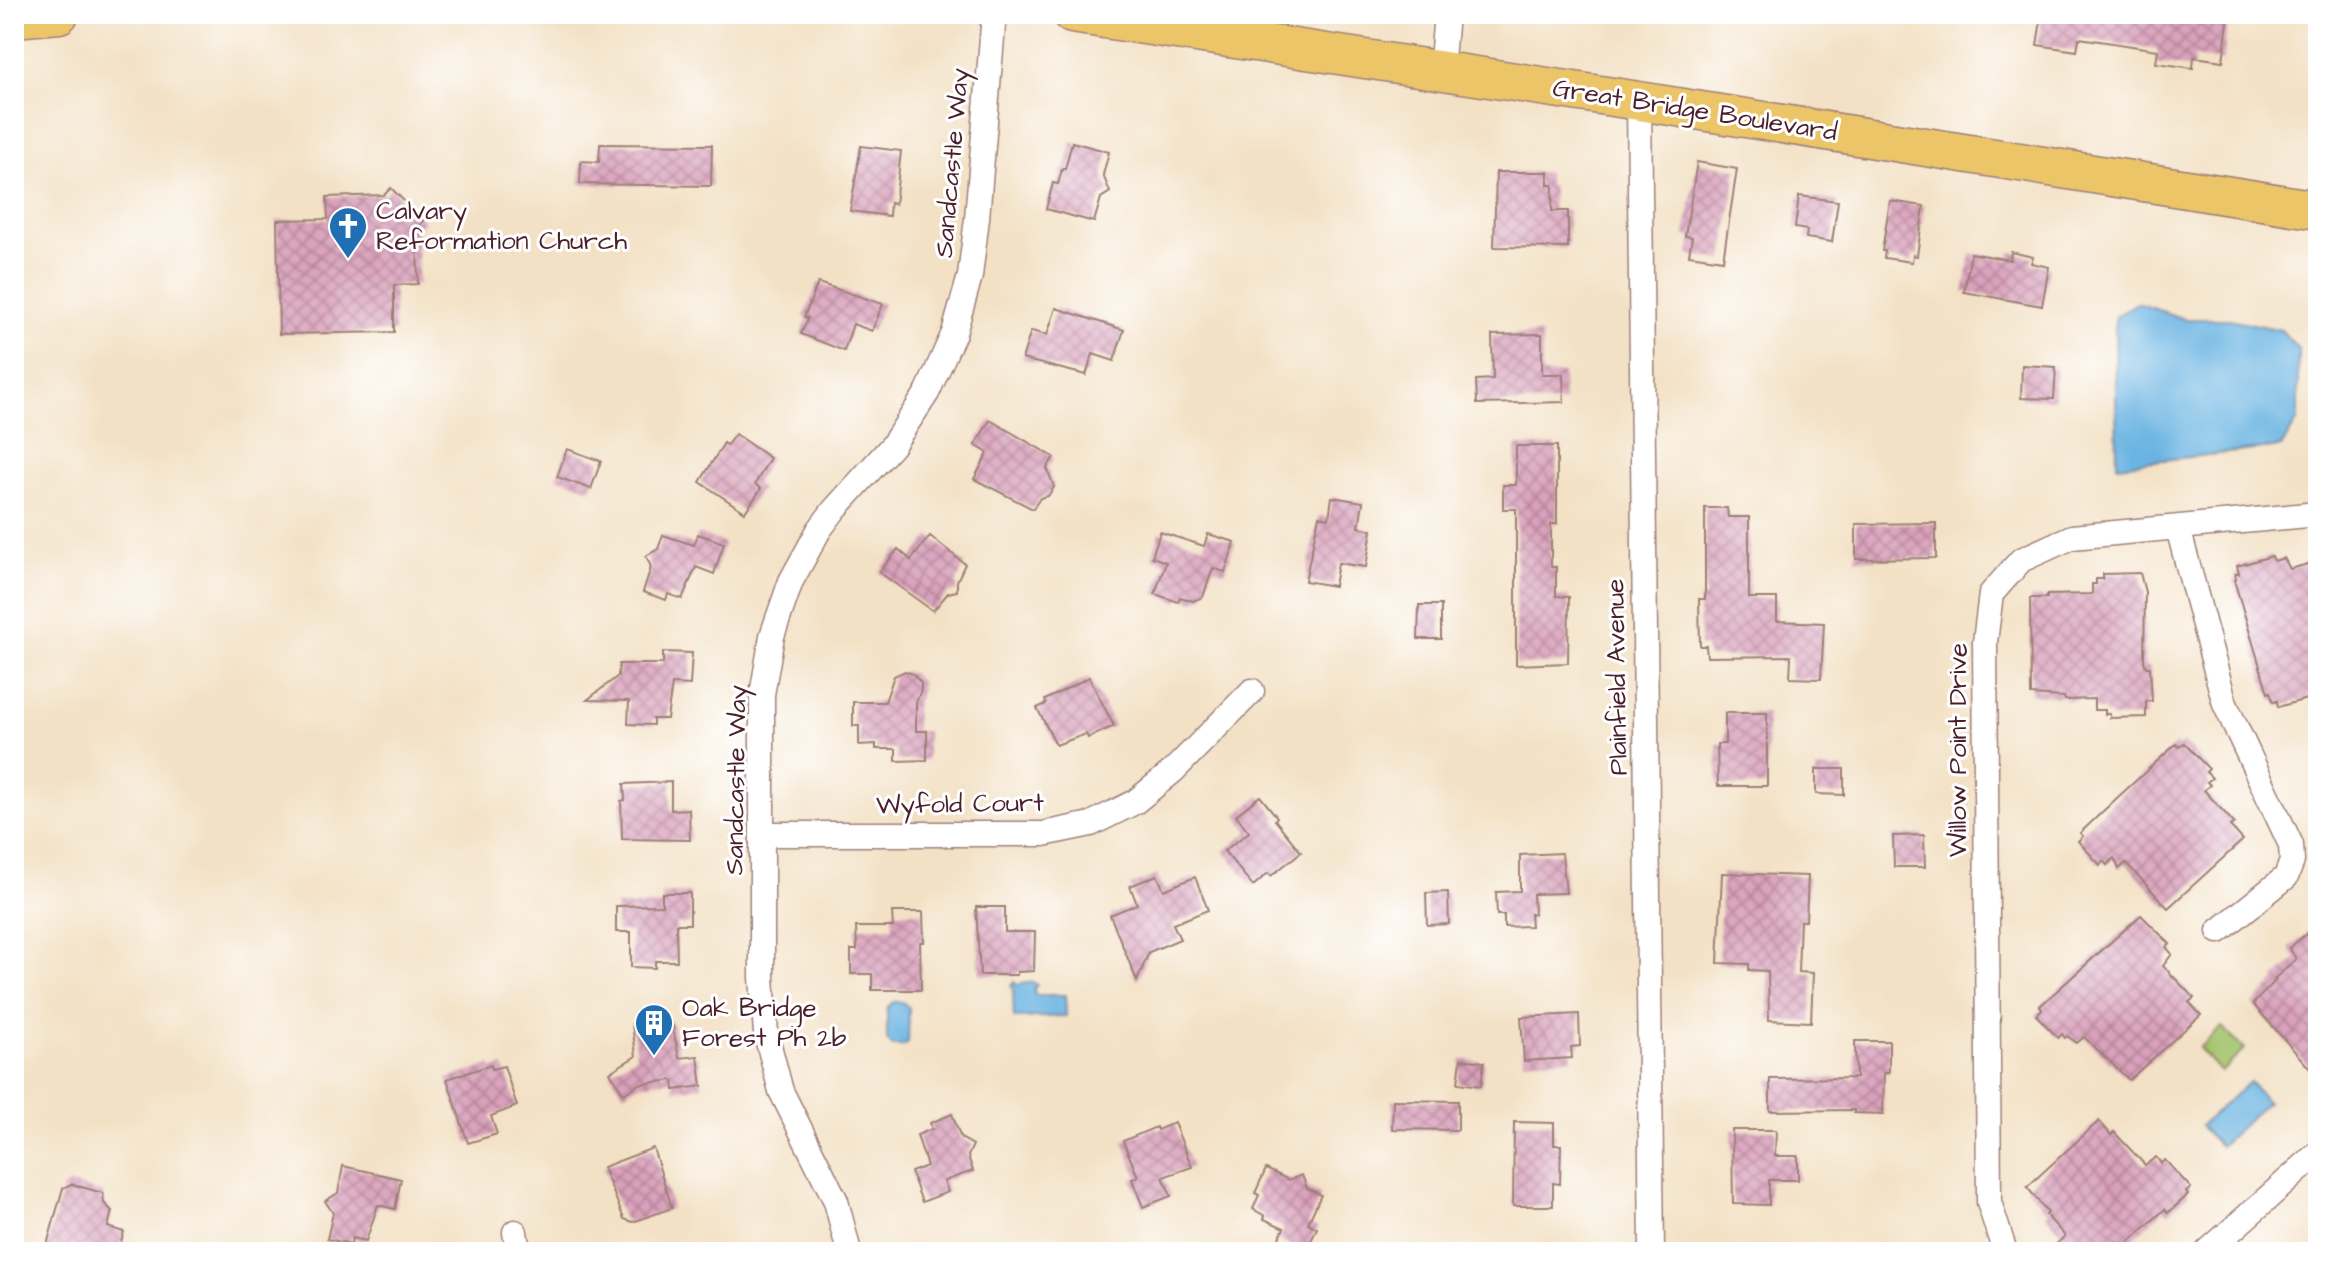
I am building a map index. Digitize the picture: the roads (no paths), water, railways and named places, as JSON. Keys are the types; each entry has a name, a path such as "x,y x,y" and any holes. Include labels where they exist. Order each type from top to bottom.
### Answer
{"main road":[{"path":"14,18 59,14"},
{"name":"Great Bridge Boulevard","path":"1072,14 2318,210"}],"street":[{"name":"Sandcastle Way","path":"849,1252 836,1201 781,1091 766,1034 762,977 762,695 772,636 791,581 827,520 892,446 927,393 958,319 970,276 977,218 994,14"},
{"path":"1441,71 1446,14"},
{"name":"Plainfield Avenue","path":"1639,101 1652,1252"},
{"name":"Willow Point Drive","path":"2005,1252 1989,1202 1985,642 1991,594 2021,560 2072,537 2318,514"},
{"path":"2178,528 2225,704 2291,845 2292,861 2286,877 2219,931"},
{"name":"Wyfold Court","path":"763,834 1043,834 1091,824 1135,802 1173,771 1252,691"},
{"path":"2207,1252 2318,1153"}],"water":[{"path":"2137,303 2185,319 2229,319 2281,330 2298,349 2298,420 2281,447 2117,465 2115,317"},
{"path":"1014,982 1017,985 1033,982 1037,985 1035,995 1065,995 1066,1016 1014,1018 1011,986"},
{"path":"893,1002 902,1002 909,1008 908,1043 903,1046 893,1046 887,1040 887,1008"},
{"path":"2250,1082 2267,1102 2220,1146 2200,1126"}],"place":[{"name":"Calvary Reformation Church","path":"348,260"},
{"name":"Oak Bridge Forest Ph 2b","path":"654,1057"}]}
